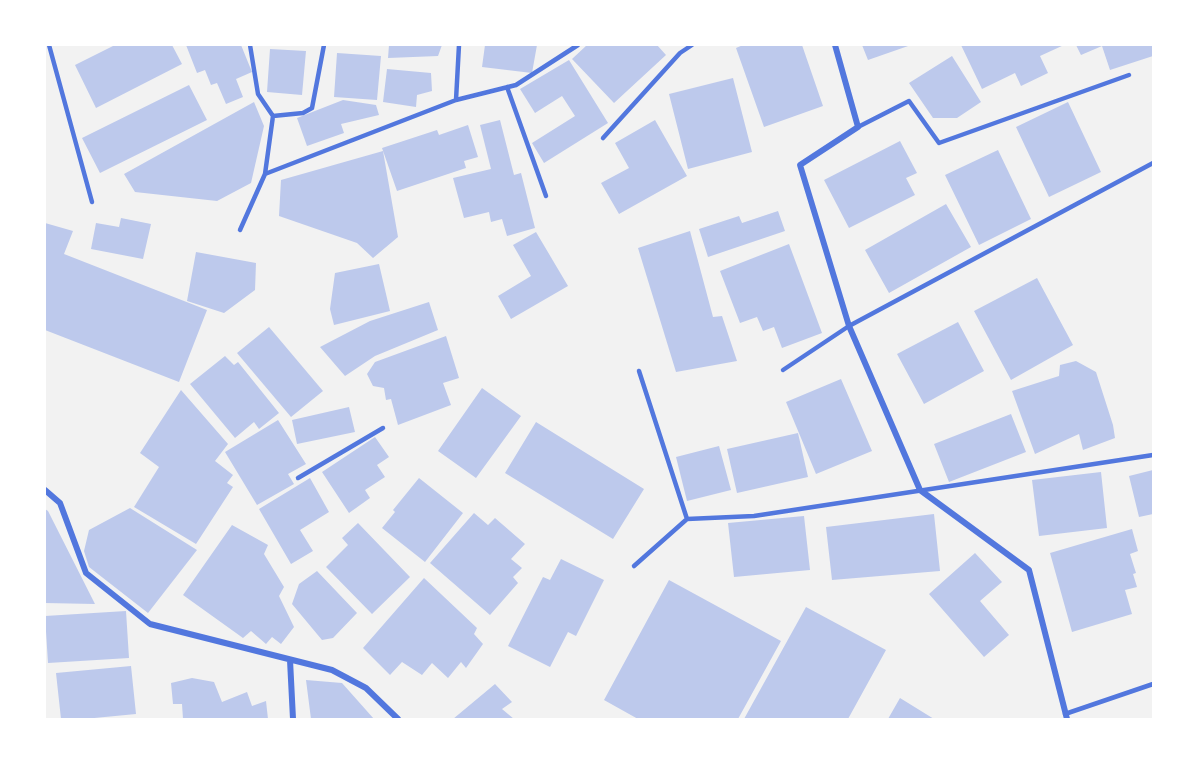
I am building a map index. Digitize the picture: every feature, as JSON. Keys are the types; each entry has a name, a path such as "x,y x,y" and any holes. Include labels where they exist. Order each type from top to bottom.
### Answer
{"street":[{"path":"835,45 858,127 800,165 849,326 920,490 1029,570 1066,716"},
{"path":"45,490 60,503 86,573 150,624 332,670 366,688 398,719"},
{"path":"290,660 293,719"}],"lane":[{"path":"48,45 92,202"},
{"path":"240,230 265,174 273,116 258,94 250,45"},
{"path":"273,116 303,114 312,108 324,45"},
{"path":"456,100 459,45"},
{"path":"265,174 456,100 516,85 578,45"},
{"path":"603,138 680,53 692,45"},
{"path":"858,127 909,101 939,143 1129,75"},
{"path":"507,87 546,196"},
{"path":"783,370 849,326 1153,164"},
{"path":"639,371 687,519"},
{"path":"298,478 383,428"},
{"path":"634,566 687,519 754,516 1153,455"},
{"path":"1066,716 1153,684"}],"building":[{"path":"115,45 172,45 182,64 96,108 75,65"},
{"path":"186,45 241,45 252,72 236,79 243,97 226,104 217,83 211,85 205,70 197,73"},
{"path":"389,45 442,45 438,56 388,58"},
{"path":"485,45 537,45 532,73 482,67"},
{"path":"587,45 657,45 666,55 614,103 572,59"},
{"path":"743,45 802,45 823,106 764,127 736,48"},
{"path":"862,45 911,45 868,60"},
{"path":"961,45 1064,45 1040,56 1048,73 1021,86 1015,73 982,89"},
{"path":"1076,45 1153,45 1153,56 1110,70 1102,46 1081,55"},
{"path":"270,49 306,51 302,95 267,92"},
{"path":"337,53 381,56 377,100 334,97"},
{"path":"952,56 981,102 957,118 933,118 909,83"},
{"path":"569,60 608,123 544,163 532,143 575,116 562,96 535,113 520,89"},
{"path":"387,69 431,73 432,91 417,95 416,107 383,102"},
{"path":"733,78 752,152 688,169 669,94"},
{"path":"189,85 207,120 100,173 82,138"},
{"path":"343,100 376,105 379,115 341,124 344,133 307,146 297,118"},
{"path":"254,102 264,126 251,183 217,201 135,192 124,174"},
{"path":"1068,102 1101,172 1049,197 1016,127"},
{"path":"500,120 514,175 521,173 535,228 507,236 502,219 491,222 489,212 464,218 453,178 491,169 480,125"},
{"path":"655,120 687,176 619,214 601,183 629,168 615,143"},
{"path":"468,125 478,157 464,161 466,168 397,191 382,148 437,130 439,135"},
{"path":"900,141 917,173 906,178 915,195 849,228 824,180"},
{"path":"998,150 1031,219 979,245 945,175"},
{"path":"383,151 398,237 373,258 357,243 279,216 281,180"},
{"path":"946,204 971,247 889,293 865,250"},
{"path":"778,211 785,231 708,257 699,229 739,216 742,223"},
{"path":"121,218 151,224 143,259 91,249 96,223 119,227"},
{"path":"45,223 73,231 64,254 207,310 179,382 45,330"},
{"path":"690,231 713,317 722,316 737,361 676,372 638,248"},
{"path":"536,232 568,286 511,319 498,296 531,276 513,245"},
{"path":"789,244 822,333 782,348 774,327 763,331 757,317 740,323 720,271"},
{"path":"196,252 256,263 255,290 224,313 187,301"},
{"path":"379,264 390,311 334,325 330,309 335,273"},
{"path":"1037,278 1073,345 1011,380 974,311"},
{"path":"429,302 438,330 375,356 345,376 320,347 370,321"},
{"path":"958,322 984,371 924,404 897,354"},
{"path":"269,327 323,391 291,417 237,353"},
{"path":"446,336 459,378 443,383 451,405 398,425 391,399 386,400 384,388 373,386 367,374 375,362"},
{"path":"225,356 234,365 238,362 279,413 259,429 254,422 235,438 190,384"},
{"path":"1076,361 1096,372 1115,438 1083,450 1079,434 1035,454 1012,391 1059,376 1060,365"},
{"path":"841,379 872,451 816,474 786,402"},
{"path":"482,388 521,416 476,478 438,451"},
{"path":"181,390 228,444 215,461 233,475 227,483 233,487 196,544 134,507 159,467 140,453"},
{"path":"349,407 355,432 297,444 292,420"},
{"path":"1011,414 1026,452 949,482 934,444"},
{"path":"278,420 306,464 288,474 294,484 257,505 225,452"},
{"path":"536,422 644,489 613,539 505,473"},
{"path":"798,433 808,477 737,493 727,449"},
{"path":"375,437 389,457 377,465 385,477 365,490 370,498 349,513 322,472"},
{"path":"719,446 731,490 687,501 676,457"},
{"path":"1153,470 1153,514 1139,517 1129,476"},
{"path":"1101,472 1107,528 1039,536 1032,480"},
{"path":"310,478 329,512 300,530 313,551 291,564 259,509"},
{"path":"419,478 463,513 425,562 382,528 395,512 393,510"},
{"path":"130,508 197,550 148,613 89,567 84,551 89,530"},
{"path":"45,509 48,511 95,604 45,603"},
{"path":"474,513 488,525 495,518 525,544 511,559 522,568 513,577 518,583 490,615 430,563"},
{"path":"934,514 940,571 832,580 826,527"},
{"path":"804,516 810,570 734,577 728,523"},
{"path":"358,523 410,577 372,614 326,567 348,545 342,538"},
{"path":"232,525 268,545 264,554 284,587 279,596 294,627 281,644 272,637 266,644 251,631 243,638 183,595"},
{"path":"1132,529 1138,551 1130,554 1136,573 1133,574 1137,587 1125,590 1132,614 1072,632 1050,553"},
{"path":"975,553 1002,582 980,601 1009,635 984,657 929,594"},
{"path":"561,559 604,580 576,636 568,632 550,667 508,646 543,577 550,580"},
{"path":"317,571 357,613 333,638 322,640 292,604 299,584"},
{"path":"424,578 477,628 474,634 483,644 466,668 461,662 448,678 432,663 422,675 402,662 390,675 363,648"},
{"path":"669,580 781,641 738,719 638,719 604,700"},
{"path":"806,607 886,650 848,719 744,719"},
{"path":"126,611 129,658 48,663 45,616"},
{"path":"131,666 136,714 61,719 56,673"},
{"path":"192,678 214,682 222,702 247,692 252,706 266,701 268,719 183,719 182,704 173,704 171,683"},
{"path":"306,680 342,683 374,719 311,719"},
{"path":"495,684 512,702 502,709 514,719 453,719"},
{"path":"900,698 934,719 888,719"}]}
